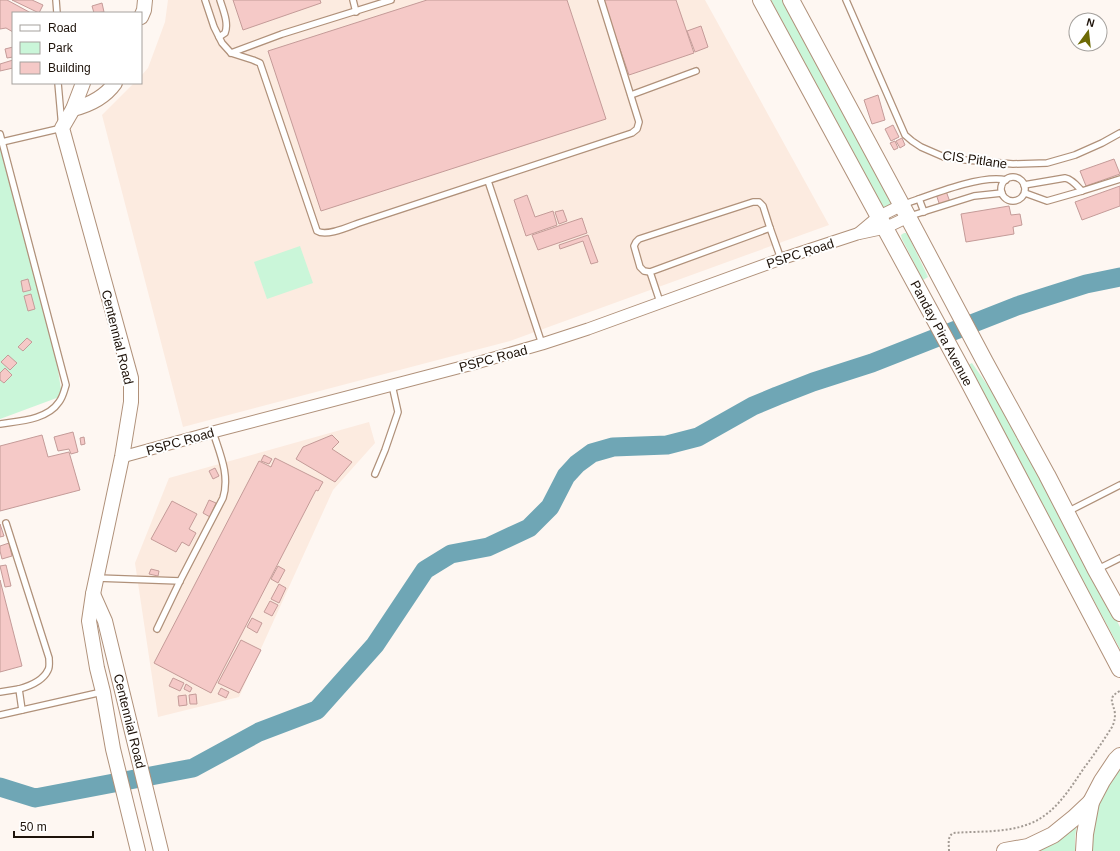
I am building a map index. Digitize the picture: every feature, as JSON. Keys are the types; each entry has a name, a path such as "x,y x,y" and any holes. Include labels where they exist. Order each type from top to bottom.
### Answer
{"main road":[{"name":"Panday Pira Avenue","path":"761,0 966,377 1120,669"},
{"name":"Panday Pira Avenue","path":"791,0 1120,613"},
{"path":"1084,851 1085,834 1091,802 1102,781 1120,756"},
{"path":"1005,851 1028,847 1053,835 1091,802"}],"street":[{"path":"142,15 145,0"},
{"path":"62,128 73,109 83,84"},
{"path":"73,109 94,102 110,90 114,84"},
{"name":"Centennial Road","path":"62,128 130,378 131,402 122,457 96,578 89,621 96,668 103,692 113,749 138,849"},
{"name":"PSPC Road","path":"122,457 392,384 473,364 542,344 588,329 781,259 857,234 905,211"},
{"name":"Centennial Road","path":"93,594 105,622 136,744 159,844"}],"lane":[{"path":"56,0 57,12"},
{"path":"205,0 222,43 231,53 260,63 317,231 321,233 327,233 488,181 632,133 637,129 639,122 601,0"},
{"path":"219,37 225,33 227,29 227,23 220,0"},
{"path":"353,0 356,12"},
{"path":"231,53 282,34 391,0"},
{"name":"CIS Pitlane","path":"846,0 906,135 921,147 944,156 966,160 1012,164 1047,163 1075,155 1120,133"},
{"path":"631,95 696,71"},
{"path":"2,142 62,128 58,84"},
{"path":"0,134 66,385 58,404 51,410 39,417 0,424"},
{"path":"905,211 919,199 967,183 1001,179 1006,180 1013,177 1023,182 1024,185 1025,193 1020,199 1012,201 1008,200 1002,193 1003,184 1006,180"},
{"path":"1024,185 1069,178 1082,191"},
{"path":"1025,193 1047,201 1120,179"},
{"path":"488,181 542,344"},
{"path":"905,211 924,212 974,196 1002,193"},
{"path":"919,199 924,212"},
{"path":"770,228 650,272 644,271 640,268 634,246 639,239 753,202 758,202 763,206 781,259"},
{"path":"650,272 660,302"},
{"path":"375,474 398,412 392,384"},
{"path":"157,629 223,498 225,491 225,472 213,432"},
{"path":"1066,512 1120,485"},
{"path":"0,692 27,687 42,678 49,669 49,658 6,523"},
{"path":"1096,570 1120,558"},
{"path":"96,578 180,581"},
{"path":"19,689 22,710"},
{"path":"0,715 103,692"}],"path":[{"path":"949,851 949,838 953,833 1011,828 1028,824 1043,817 1052,810 1065,797 1112,727 1115,716 1111,703 1113,696 1120,691"}],"shaded area":[{"path":"168,0 705,0 829,225 510,341 183,427 102,115 133,84 142,84 142,75 148,68 165,22"},
{"path":"369,422 375,443 333,490 239,697 158,717 135,563 169,478"}],"green space":[{"path":"771,0 785,0 893,203 887,210 881,207"},
{"path":"0,133 52,332 62,396 0,419"},
{"path":"904,233 908,235 928,277 923,280 902,239 901,235"},
{"path":"300,246 313,283 267,299 254,262"},
{"path":"972,363 1004,409 1086,561 1120,627 1120,649 994,416 968,365"},
{"path":"1120,765 1120,851 1088,851 1093,813"},
{"path":"1077,824 1075,851 1034,851"}],"building":[{"path":"0,0 7,0 29,12 12,12 12,31 6,28 0,29"},
{"path":"12,0 32,0 43,5 40,12"},
{"path":"233,0 320,0 321,3 243,30"},
{"path":"427,0 567,0 606,119 321,211 268,51"},
{"path":"603,0 676,0 694,53 629,75"},
{"path":"102,3 104,12 94,12 92,6"},
{"path":"701,26 708,47 695,52 687,31"},
{"path":"12,47 12,57 7,58 5,49"},
{"path":"12,60 12,68 0,71 0,64"},
{"path":"878,95 885,120 872,124 864,100"},
{"path":"893,125 899,137 891,141 885,129"},
{"path":"902,138 905,145 900,148 896,141"},
{"path":"895,141 898,148 894,150 890,143"},
{"path":"1114,159 1120,174 1086,186 1080,171"},
{"path":"1120,186 1120,206 1082,220 1075,202"},
{"path":"946,191 950,202 940,206 936,194"},
{"path":"527,195 535,217 553,211 557,225 526,236 514,200"},
{"path":"1009,206 1011,215 1020,214 1022,225 1013,227 1014,234 966,242 961,214"},
{"path":"563,210 567,221 559,224 555,212"},
{"path":"582,218 587,233 538,250 532,235"},
{"path":"588,235 598,262 591,264 583,241 560,249 559,245"},
{"path":"28,279 31,290 23,292 21,281"},
{"path":"31,294 35,309 28,311 24,296"},
{"path":"27,338 32,342 23,351 18,347"},
{"path":"8,355 17,363 10,370 1,362"},
{"path":"5,368 12,375 4,383 0,380 0,373"},
{"path":"73,432 78,452 71,454 69,449 58,451 54,437"},
{"path":"42,435 48,457 69,452 80,490 0,511 0,446"},
{"path":"332,435 339,442 332,449 352,462 335,482 296,459 303,447"},
{"path":"84,437 85,444 81,445 80,438"},
{"path":"264,455 272,459 269,464 261,461"},
{"path":"275,458 323,482 318,491 316,490 211,693 154,663 259,461 271,467"},
{"path":"215,468 219,476 213,479 209,471"},
{"path":"209,500 216,503 210,517 203,513"},
{"path":"172,501 197,514 189,529 196,533 189,546 182,542 176,552 151,539"},
{"path":"0,524 4,536 0,537"},
{"path":"9,543 12,556 2,559 0,546"},
{"path":"6,565 11,586 5,587 0,566"},
{"path":"278,566 285,570 278,583 271,579"},
{"path":"151,569 159,571 158,576 149,574"},
{"path":"0,580 22,666 0,672"},
{"path":"279,584 286,588 279,603 271,599"},
{"path":"270,601 278,605 272,616 264,612"},
{"path":"252,618 262,623 257,633 247,627"},
{"path":"241,640 261,650 239,693 218,683"},
{"path":"173,678 184,683 180,691 169,686"},
{"path":"186,684 192,688 190,692 184,689"},
{"path":"221,688 229,692 226,698 218,694"},
{"path":"196,694 197,704 190,704 189,695"},
{"path":"186,695 187,705 179,706 178,696"}],"waterway":[{"path":"0,787 35,798 193,768 259,732 317,710 375,645 425,570 451,554 488,547 529,528 550,507 566,476 577,464 592,453 613,447 667,445 698,437 753,406 813,382 872,363 1017,306 1086,284 1120,277"}]}
